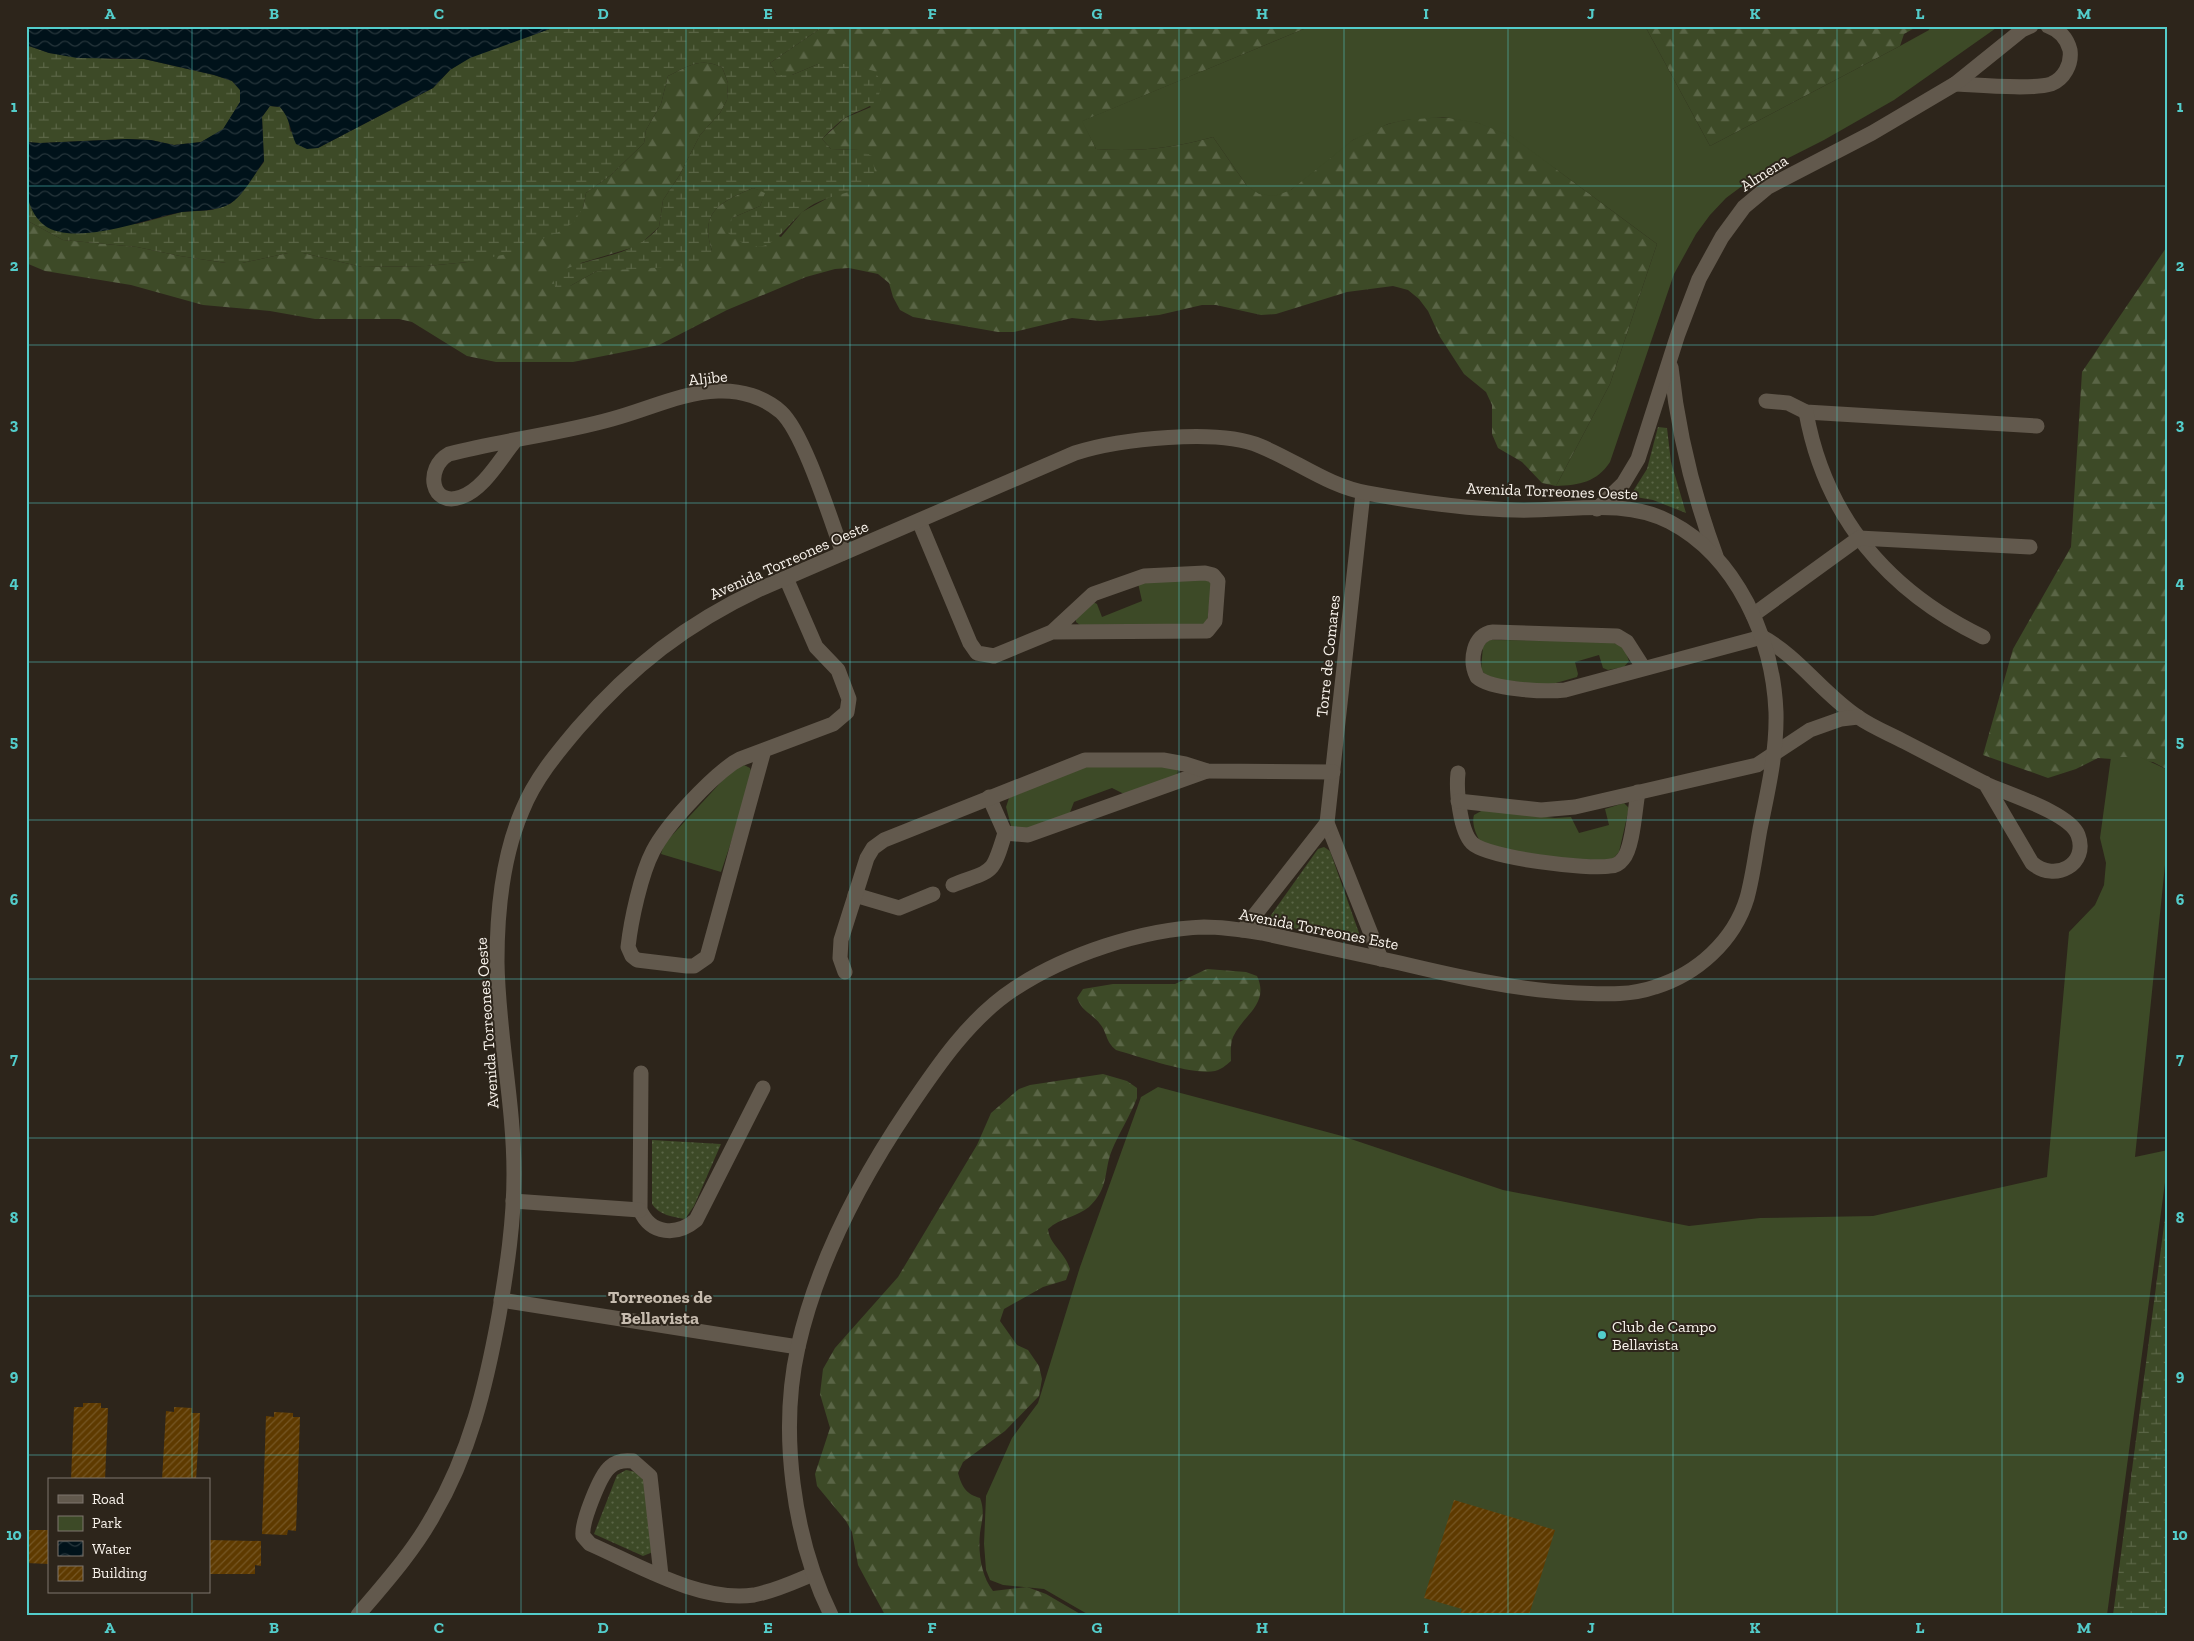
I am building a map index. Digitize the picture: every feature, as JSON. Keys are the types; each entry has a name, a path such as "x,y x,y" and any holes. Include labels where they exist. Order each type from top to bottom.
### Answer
{"street":[{"name":"Almena","path":"1597,508 1623,484 1632,471 1670,362 1683,318 1699,279 1722,237 1744,207 1768,187 1855,142 1955,84 2022,30 2031,26"},
{"path":"1955,84 2036,86 2053,83 2066,71 2070,55 2064,38 2048,26"},
{"name":"Almena","path":"1670,362 1685,455 1705,526 1718,562"},
{"name":"Aljibe","path":"515,441 482,481 467,494 460,498 446,498 436,490 434,472 444,457 456,453 612,419 704,392 731,391 746,394 773,406 786,417 795,431 843,553"},
{"path":"1766,401 1788,403 1806,412 2037,426"},
{"path":"1806,412 1810,434 1823,476 1837,505 1859,538 1877,560 1919,599 1939,614 1983,637"},
{"name":"Avenida Torreones Oeste","path":"358,1615 417,1542 454,1477 465,1452 480,1407 502,1300 510,1248 513,1201 513,1147 501,1017 497,937 504,874 522,811 549,763 598,706 632,671 665,644 710,614 760,589 920,522 1075,453 1110,443 1128,441 1215,437 1247,441 1274,452 1328,481 1363,493 1452,506 1513,510 1627,508 1655,515 1686,531 1718,562 1737,586 1762,636 1774,692 1776,713 1774,755"},
{"name":"Torre de Comares","path":"1363,493 1327,823 1381,959"},
{"path":"920,522 970,644 977,653 994,656 1052,632 1093,594 1134,578 1206,573 1216,578 1219,585 1215,621 1210,629 1204,632 1052,632"},
{"path":"1753,615 1859,538 2030,547"},
{"path":"764,750 707,957 694,966 637,960 629,952 629,942 646,867 659,840 670,826 724,769 740,759 839,721 847,712 849,706 847,693 838,670 816,647 786,578"},
{"path":"1643,667 1627,642 1616,636 1493,632 1487,633 1478,640 1474,665 1477,677 1486,683 1552,691 1629,673 1643,667 1762,636 1779,647 1858,717 1986,783 2069,822 2078,835 2080,843 2076,859 2071,865 2059,872 2052,873 2032,864 1986,783"},
{"path":"1458,800 1553,810 1757,765 1774,755 1796,737 1810,730 1841,719 1858,717"},
{"name":"Avenida Torreones Este","path":"831,1615 813,1574 800,1530 793,1488 790,1434 792,1391 798,1347 828,1258 878,1158 921,1091 959,1041 986,1011 1030,978 1083,955 1118,943 1185,929 1205,927 1243,930 1475,981 1552,992 1623,994 1654,988 1670,982 1712,954 1734,928 1747,896 1774,755"},
{"path":"845,972 839,949 867,858 878,844 989,797 1085,760 1174,761 1207,771 1333,772"},
{"path":"1005,833 1028,835 1207,771"},
{"path":"1458,773 1458,800 1467,835 1478,848 1529,860 1608,867 1618,864 1626,854 1638,792"},
{"path":"953,885 993,868 1005,833 989,797"},
{"path":"1243,930 1327,823"},
{"path":"855,895 899,908 933,894"},
{"path":"641,1073 640,1210 648,1223 665,1231 682,1229 696,1220 763,1088"},
{"path":"513,1201 640,1210"},
{"path":"502,1300 798,1347"},
{"path":"661,1575 650,1476 633,1461 617,1463 611,1466 602,1478 584,1525 583,1536 590,1544 661,1575 707,1593 735,1596 771,1591 813,1574"}],"green space":[{"path":"558,26 824,26 770,63 777,75 792,75 818,64 847,64 874,71 882,82 874,103 842,120 822,139 831,149 859,150 872,156 875,173 870,186 814,204 775,239 766,245 756,247 743,243 728,233 732,218 760,206 765,193 753,188 731,198 716,210 711,217 708,226 712,251 704,263 674,267 597,271 570,286 556,290 552,276 580,264 622,252 648,238 659,227 663,200 679,176 700,135 720,113 727,100 728,83 722,67 714,64 700,63 688,66 668,76 661,104 646,130 644,143 611,175 586,193 583,208 574,222 561,231 507,254 468,262 427,266 362,267 303,253 288,253 242,263 226,263 137,247 63,240 26,220 26,191 32,209 137,224 182,212 212,210 230,204 238,197 264,162 262,117 270,106 280,107 288,117 290,131 318,148 433,88 450,70 470,57"},
{"path":"824,26 1311,26 1083,121 1096,149 1126,150 1155,148 1213,137 1247,186 1291,190 1329,157 1359,136 1404,120 1440,117 1459,119 1476,122 1510,135 1657,244 1610,384 1556,486 1542,483 1522,462 1498,448 1492,434 1492,405 1486,392 1464,374 1440,337 1428,311 1419,299 1408,290 1393,286 1347,292 1276,314 1261,315 1216,305 1202,305 1159,315 1100,321 1072,318 1014,332 998,332 913,317 900,310 893,297 889,283 878,274 849,268 835,269 806,277 727,310 659,345 573,362 496,362 467,356 412,322 399,319 315,319 270,311 203,305 131,285 45,271 26,263 26,220 63,240 137,247 226,263 242,263 288,253 303,253 362,267 427,266 468,262 583,208 586,193 611,175 644,143 646,130 661,104 668,76 688,66 700,63 714,64 722,67 728,83 727,100 720,113 700,135 679,176 663,200 659,227 638,246 581,263 570,286 597,271 644,267 712,251 708,226 711,217 716,210 731,198 753,188 766,192 760,206 732,218 781,237 802,212 826,199 859,150 831,149 822,139 845,118 871,107 818,64 792,75 777,75 770,63"},
{"path":"1311,26 1645,26 1710,146 1900,46 1929,30 1930,26 1999,26 1894,100 1824,140 1761,172 1726,198 1696,234 1674,274 1610,462 1594,478 1573,485 1556,486 1610,384 1657,244 1511,136 1478,123 1443,117 1406,120 1388,124 1353,140 1291,190 1275,196 1259,194 1247,186 1213,137 1155,148 1126,150 1096,149 1082,121"},
{"path":"1645,26 1918,26 1904,34 1900,46 1710,146"},
{"path":"26,45 49,53 112,59 144,59 214,75 232,81 240,90 240,102 223,130 201,142 174,145 151,140 127,139 26,142"},
{"path":"2168,245 2168,770 2153,762 2098,758 2076,769 2048,778 1983,755 2013,649 2071,547 2082,372"},
{"path":"1658,427 1667,428 1671,462 1686,513 1653,500 1630,496 1647,469"},
{"path":"1207,579 1212,581 1207,624 1080,625 1076,622 1076,617 1093,602 1097,604 1102,617 1142,601 1138,583"},
{"path":"1489,640 1609,641 1624,647 1629,661 1624,667 1608,670 1603,668 1599,655 1575,662 1577,677 1549,685 1488,679 1481,669 1483,646"},
{"name":"Club de Campo Bellavista","path":"2111,757 2140,757 2168,770 2168,836 2135,1157 2168,1150 2168,1160 2107,1615 1089,1615 1044,1589 1003,1585 990,1580 986,1570 984,1544 986,1496 1012,1438 1038,1403 1080,1267 1141,1097 1158,1087 1342,1136 1503,1190 1689,1226 1760,1218 1873,1216 2047,1177 2069,932 2095,905 2104,885 2106,863 2100,838"},
{"path":"744,765 750,768 753,777 721,872 661,854 664,844 734,768"},
{"path":"1083,766 1173,766 1178,771 1177,775 1124,794 1112,788 1074,802 1069,815 1026,830 1011,826 1006,807 1009,798"},
{"path":"1624,803 1629,808 1619,852 1611,861 1544,857 1484,845 1477,835 1473,823 1474,815 1483,810 1555,818 1571,817 1579,833 1609,825 1605,809"},
{"path":"1324,847 1330,851 1359,933 1358,940 1355,942 1275,924 1269,918 1318,849"},
{"path":"1207,969 1246,972 1257,976 1260,986 1258,1002 1233,1037 1231,1061 1215,1071 1194,1071 1151,1061 1116,1050 1110,1044 1097,1020 1082,1007 1077,998 1083,989 1113,984 1175,984"},
{"path":"1103,1074 1127,1081 1137,1088 1137,1098 1112,1150 1103,1186 1096,1200 1089,1207 1048,1229 1051,1239 1068,1263 1070,1269 1066,1280 1043,1287 1004,1309 1000,1321 1017,1345 1028,1350 1039,1366 1042,1379 1039,1396 1005,1431 963,1462 958,1473 965,1489 980,1498 982,1503 983,1515 979,1540 980,1556 983,1571 993,1591 1027,1587 1046,1594 1082,1615 885,1615 858,1565 852,1532 846,1521 817,1486 815,1474 830,1428 820,1394 823,1369 835,1348 898,1277 977,1145 991,1113 1019,1089 1030,1085"},
{"path":"652,1140 721,1144 694,1206 685,1219 662,1213 652,1204"},
{"path":"2168,1195 2168,1615 2113,1615"},
{"path":"626,1470 640,1475 646,1490 650,1512 653,1552 643,1556 594,1534 617,1475"}],"water":[{"path":"26,26 558,26 470,58 450,70 433,88 318,148 307,149 296,144 283,111 280,107 270,106 262,117 264,161 245,189 231,203 220,208 182,212 112,229 73,234 57,231 44,225 31,208 25,175 26,142 127,139 151,140 174,145 201,142 223,129 240,102 240,90 232,81 214,75 144,59 77,58 49,53 26,45"}],"building":[{"path":"83,1403 101,1403 101,1408 108,1408 105,1478 71,1478 74,1407 83,1407"},
{"path":"174,1407 192,1408 192,1413 200,1413 196,1478 162,1478 166,1411 174,1412"},
{"path":"274,1412 293,1413 293,1417 300,1417 296,1531 288,1530 287,1535 262,1534 266,1416 274,1417"},
{"path":"1454,1500 1555,1530 1529,1615 1460,1615 1462,1609 1424,1598"},
{"path":"26,1530 48,1530 48,1564 26,1563"},
{"path":"210,1540 261,1541 261,1566 255,1565 255,1574 210,1574"}],"place":[{"name":"Club de Campo Bellavista","path":"1602,1335"}],"district":[{"name":"Torreones de Bellavista","path":"660,1307"}]}
